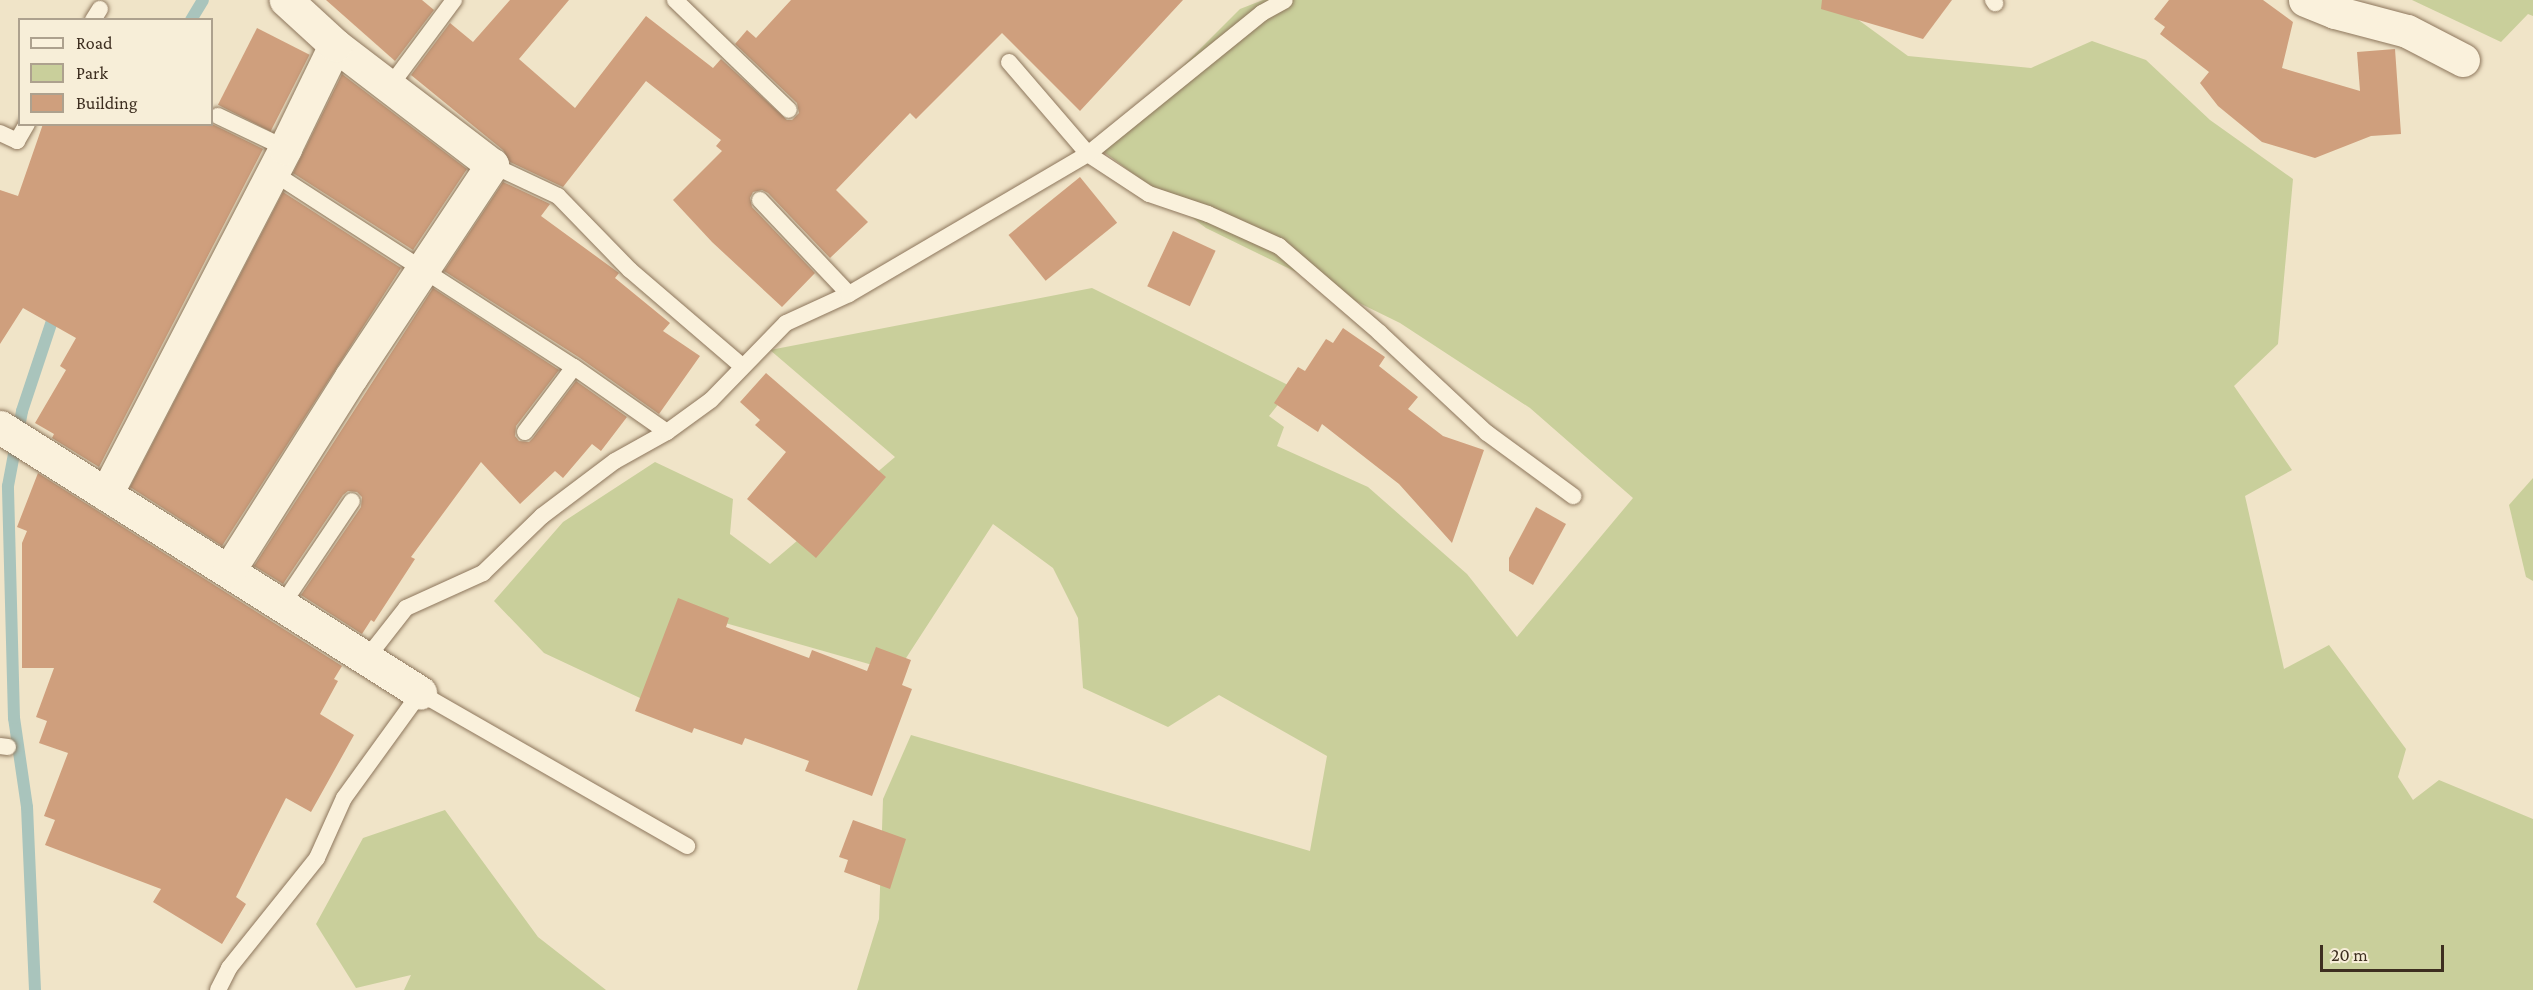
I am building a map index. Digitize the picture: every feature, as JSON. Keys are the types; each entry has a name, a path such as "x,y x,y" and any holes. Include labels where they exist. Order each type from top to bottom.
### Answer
{"street":[{"path":"229,570 351,377 492,165 335,45 286,0"},
{"path":"2305,0 2335,12 2407,31 2463,60"},
{"path":"106,494 279,160 335,45"},
{"path":"13,435 420,693"}],"lane":[{"path":"390,86 454,0"},
{"path":"675,0 789,110"},
{"path":"1251,0 1262,13"},
{"path":"366,659 406,608 483,573 542,516 615,461 667,432 711,400 786,323 849,294 1088,154 1262,13 1285,0"},
{"path":"1009,62 1088,154 1149,194 1208,214 1279,246 1380,333 1487,434 1573,496"},
{"path":"218,116 423,270 574,368 667,432"},
{"path":"0,133 17,141 26,126"},
{"path":"492,165 558,196 630,270 742,366"},
{"path":"760,200 849,294"},
{"path":"525,432 574,368"},
{"path":"282,605 352,501"},
{"path":"218,990 229,968 317,858 344,798 420,693 687,846"}],"green space":[{"path":"1263,0 1831,0 1908,56 2031,68 2092,41 2146,60 2210,120 2293,179 2278,344 2234,386 2292,470 2245,496 2284,669 2329,645 2406,749 2398,777 2413,800 2439,780 2533,819 2533,990 857,990 879,919 883,799 911,735 1310,851 1327,756 1219,695 1168,727 1083,688 1078,618 1053,568 993,524 897,672 704,617 655,705 544,653 494,601 563,522 655,462 733,499 730,534 770,564 895,457 770,350 1092,288 1292,387 1269,416 1284,427 1277,446 1368,487 1467,574 1517,637 1633,498 1530,408 1400,323 1206,228 1100,149 1240,9"},
{"path":"2412,0 2533,0 2533,16 2528,14 2501,42"},
{"path":"2533,478 2533,581 2526,577 2509,505"},
{"path":"445,810 538,937 606,990 404,990 411,975 356,988 316,924 363,838"}],"building":[{"path":"326,0 422,0 434,10 395,61"},
{"path":"510,0 569,0 519,59 575,108 646,16 713,68 721,59 787,120 792,120 799,113 797,103 735,44 747,30 756,38 791,0 1183,0 1080,111 1002,33 916,119 910,113 836,190 868,222 830,258 768,193 762,190 753,192 750,198 752,207 815,273 782,307 712,242 673,200 722,151 716,146 721,140 646,81 563,187 510,162 503,150 411,75 450,23 473,42"},
{"path":"1822,0 1952,0 1923,39 1821,9"},
{"path":"2169,0 2263,0 2293,22 2282,68 2360,91 2357,52 2395,49 2401,134 2371,136 2315,158 2262,142 2218,106 2200,83 2209,72 2160,34 2165,27 2154,19"},
{"path":"257,28 310,55 271,131 218,105"},
{"path":"342,74 467,169 413,250 293,173"},
{"path":"213,124 263,149 99,467 52,438 54,434 35,423 66,370 60,366 76,338 23,308 0,344 0,190 18,196 42,126"},
{"path":"1080,177 1117,223 1046,281 1009,235"},
{"path":"503,182 550,204 541,216 619,273 615,278 670,323 663,331 700,356 659,414 580,358 444,271"},
{"path":"283,192 401,268 222,546 130,487"},
{"path":"1173,231 1216,251 1190,306 1147,286"},
{"path":"433,288 559,370 516,426 515,436 519,441 529,442 533,438 576,381 627,417 601,451 592,444 563,478 555,471 520,504 481,462 411,557 415,559 374,622 371,620 362,634 301,595 361,507 362,497 357,492 348,491 343,495 283,584 254,566"},
{"path":"1343,328 1385,357 1379,366 1418,397 1408,409 1443,436 1484,450 1452,543 1399,484 1322,424 1318,432 1274,403 1298,367 1305,371 1326,339 1333,343"},
{"path":"766,373 886,477 816,558 747,499 786,452 755,425 760,420 740,402"},
{"path":"38,473 342,666 334,679 338,681 320,714 354,735 311,812 286,798 236,897 246,904 222,944 153,902 161,889 45,845 55,820 44,816 68,753 39,743 47,721 36,717 54,668 22,668 22,543 27,531 17,527"},
{"path":"1536,507 1566,524 1533,585 1509,571 1509,558"},
{"path":"678,598 729,618 726,627 809,658 812,650 867,671 876,647 911,660 902,685 912,689 872,796 805,771 809,761 745,738 742,745 694,728 692,733 635,711"},
{"path":"853,820 906,839 890,889 844,872 848,860 839,857"}],"waterway":[{"path":"192,18 203,0"},
{"path":"35,990 27,807 14,718 8,486 22,411 56,309"}]}
